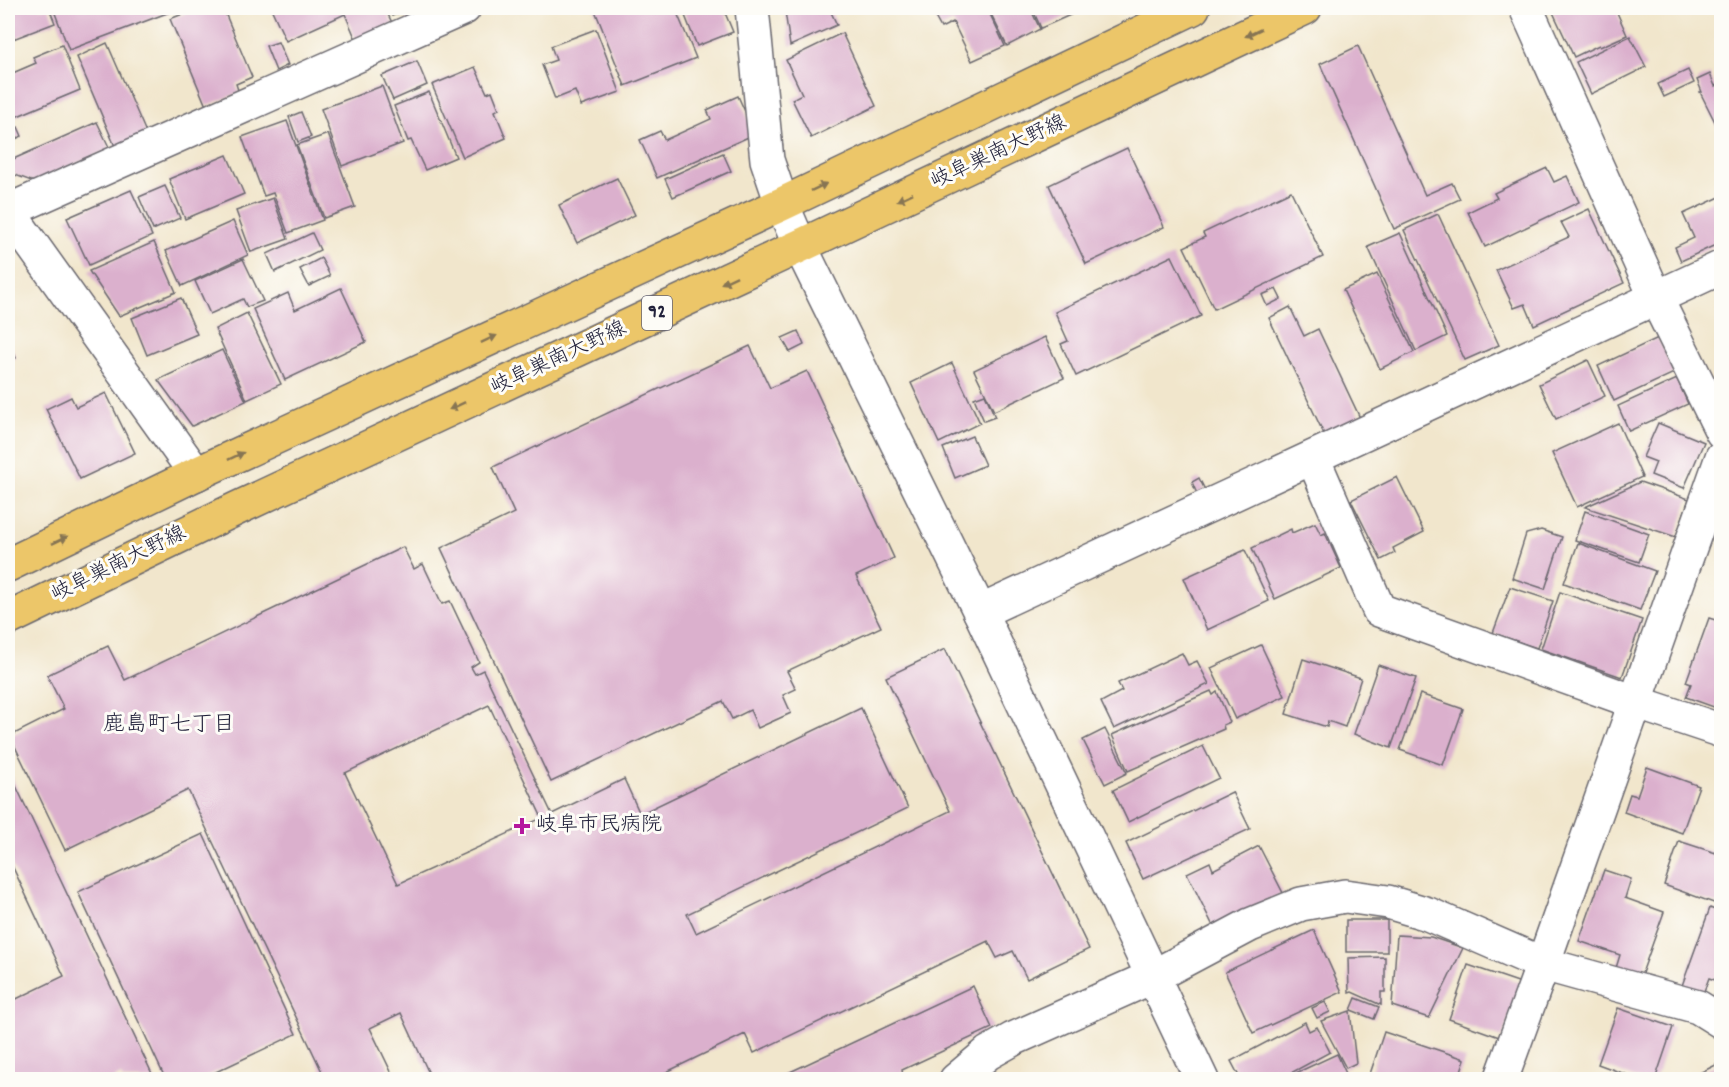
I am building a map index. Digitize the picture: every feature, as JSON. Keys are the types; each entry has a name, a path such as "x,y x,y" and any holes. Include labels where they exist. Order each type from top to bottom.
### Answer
{"main road":[{"name":"92","path":"8,565 196,474 782,204 1193,8"},
{"name":"岐阜巣南大野線","path":"8,619 249,503 1305,8"}],"street":[{"path":"196,474 8,211 464,8"},
{"path":"752,8 767,160 782,204 800,246 980,612 1202,1080"},
{"path":"1526,8 1656,298 1722,432"},
{"path":"980,612 1722,267"},
{"path":"1501,1080 1722,457"},
{"path":"1313,458 1379,610 1635,702 1722,730"},
{"path":"956,1080 988,1053 1013,1039 1154,976 1260,921 1301,904 1345,896 1388,902 1428,914 1544,964 1698,1007 1722,1022"}],"building":[{"path":"8,8 49,8 55,23 8,41"},
{"path":"53,8 174,8 175,10 69,50"},
{"path":"198,8 223,8 252,77 236,84 239,93 206,106 170,19"},
{"path":"271,8 385,8 393,25 357,42 345,14 286,41"},
{"path":"389,8 445,8 408,23 404,11 392,16"},
{"path":"594,8 675,8 696,58 625,86"},
{"path":"682,8 723,8 733,32 697,46"},
{"path":"792,8 829,8 837,25 790,46 785,11"},
{"path":"930,8 987,8 1005,46 972,61 953,22 941,28"},
{"path":"988,8 1030,8 1040,29 1007,46"},
{"path":"1032,8 1086,8 1041,28"},
{"path":"1551,8 1615,8 1627,35 1574,57"},
{"path":"596,29 620,92 581,106 575,91 555,99 542,65 556,60 551,46"},
{"path":"842,33 876,106 811,138 792,99 802,94 786,60"},
{"path":"1630,36 1646,67 1591,94 1576,62"},
{"path":"278,42 288,65 276,71 266,46"},
{"path":"107,43 148,137 117,151 77,57"},
{"path":"62,45 80,90 8,120 8,75 36,63 33,57"},
{"path":"1358,46 1425,195 1452,183 1460,199 1394,229 1320,64"},
{"path":"417,61 427,85 393,100 382,76"},
{"path":"475,67 487,93 492,91 499,109 495,111 506,138 463,157 432,85"},
{"path":"1688,70 1694,83 1664,97 1658,84"},
{"path":"1710,74 1715,86 1722,83 1722,136 1700,92 1702,92 1697,80"},
{"path":"382,86 403,143 342,166 321,109"},
{"path":"429,92 456,157 425,170 411,140 408,141 394,106"},
{"path":"738,96 755,134 657,178 640,140 660,131 665,140 711,119 707,110"},
{"path":"301,112 311,137 298,142 289,117"},
{"path":"287,121 323,220 288,233 273,193 264,196 242,137"},
{"path":"97,122 110,149 34,182 15,175 9,161"},
{"path":"18,127 22,136 8,142 8,131"},
{"path":"328,134 355,207 324,218 297,145"},
{"path":"1127,148 1164,227 1086,264 1049,185"},
{"path":"723,153 731,171 673,197 665,179"},
{"path":"227,155 244,194 185,219 169,179"},
{"path":"1547,168 1554,182 1567,176 1579,202 1485,247 1468,212 1497,198 1494,193"},
{"path":"617,178 635,215 577,243 559,205"},
{"path":"165,186 180,218 153,230 139,197"},
{"path":"131,190 152,236 89,265 67,218"},
{"path":"1291,191 1323,257 1214,309 1184,247 1205,237 1203,233"},
{"path":"1722,196 1722,242 1681,261 1675,247 1694,238 1683,214"},
{"path":"273,198 288,239 251,252 236,211"},
{"path":"1589,209 1624,283 1534,325 1525,304 1514,308 1496,270 1569,237 1561,222"},
{"path":"1438,214 1499,345 1465,360 1404,230"},
{"path":"233,221 248,255 182,286 166,251"},
{"path":"312,233 320,250 275,272 267,254"},
{"path":"1400,233 1447,336 1416,351 1368,247"},
{"path":"154,242 176,292 119,316 89,271"},
{"path":"1172,256 1201,316 1076,376 1061,344 1068,341 1055,312"},
{"path":"321,258 330,276 309,286 300,269"},
{"path":"243,259 263,301 247,307 243,299 210,314 195,281"},
{"path":"1377,274 1414,352 1380,369 1343,290"},
{"path":"341,288 366,342 285,380 253,309 288,293 295,310"},
{"path":"1276,289 1281,299 1267,306 1262,295"},
{"path":"181,298 197,334 147,355 132,318"},
{"path":"1290,307 1304,336 1318,329 1360,418 1324,434 1269,318"},
{"path":"247,313 281,384 247,400 215,329"},
{"path":"798,331 804,345 790,352 782,338"},
{"path":"1045,337 1064,378 994,411 974,370"},
{"path":"1658,338 1674,373 1614,401 1598,366"},
{"path":"8,339 16,358 8,362"},
{"path":"750,346 770,388 807,371 894,558 856,576 881,627 787,671 796,689 783,695 791,713 758,728 750,710 732,719 723,701 551,782 441,548 514,513 493,467"},
{"path":"222,350 246,401 192,426 158,380"},
{"path":"1588,360 1605,396 1556,419 1539,384"},
{"path":"952,363 980,423 939,443 911,383"},
{"path":"1677,379 1688,404 1629,431 1618,406"},
{"path":"106,393 135,453 80,479 46,409 71,397 76,407"},
{"path":"985,394 995,417 984,421 974,398"},
{"path":"1618,423 1642,477 1577,507 1552,453"},
{"path":"1658,423 1704,442 1684,488 1651,475 1656,462 1643,457"},
{"path":"972,436 985,465 955,478 943,448"},
{"path":"1397,477 1424,532 1393,548 1395,553 1381,560 1351,500"},
{"path":"1199,478 1205,490 1197,494 1192,482"},
{"path":"1640,482 1689,499 1676,537 1585,507"},
{"path":"1585,511 1649,534 1639,562 1575,540"},
{"path":"1315,523 1321,535 1325,533 1341,568 1275,599 1252,548 1291,529 1292,533"},
{"path":"1541,530 1562,537 1545,589 1512,578 1526,534"},
{"path":"1578,543 1655,571 1640,610 1564,583"},
{"path":"403,547 414,569 423,564 442,604 450,601 479,662 471,667 475,674 483,670 552,814 624,779 640,814 861,708 908,808 687,914 696,933 950,811 886,677 945,649 1089,949 1027,979 1013,951 997,958 988,941 754,1053 745,1034 650,1080 432,1080 401,1013 370,1028 395,1080 326,1080 188,790 65,850 10,736 64,709 47,675 108,646 125,680","holes":["489,705 542,818 398,884 345,773"]},
{"path":"1245,550 1269,601 1207,630 1184,578"},
{"path":"1510,587 1553,601 1537,648 1493,633"},
{"path":"1560,592 1642,620 1622,677 1541,649"},
{"path":"1709,618 1722,622 1722,710 1686,697 1691,684 1686,682"},
{"path":"1261,645 1285,696 1235,719 1211,668"},
{"path":"1182,653 1188,665 1197,661 1209,684 1114,729 1101,702 1122,691 1118,683"},
{"path":"1303,659 1361,678 1345,727 1328,721 1327,727 1286,714"},
{"path":"1378,665 1416,678 1391,748 1354,734"},
{"path":"1211,691 1213,695 1217,692 1230,722 1223,725 1224,729 1128,771 1112,735"},
{"path":"1420,694 1463,709 1443,765 1400,750"},
{"path":"1105,729 1127,773 1105,784 1083,740"},
{"path":"1203,746 1219,778 1128,822 1113,790"},
{"path":"1647,767 1699,786 1682,833 1624,812 1630,794 1637,796"},
{"path":"8,769 155,1080 123,1080 121,1075 112,1080 8,1080 8,1003 64,976 8,857"},
{"path":"1232,792 1250,829 1143,879 1126,843"},
{"path":"203,834 296,1034 199,1080 166,1080 78,892"},
{"path":"1679,841 1722,855 1722,906 1664,885"},
{"path":"1259,846 1283,893 1214,928 1187,873 1210,862 1213,870"},
{"path":"1604,870 1631,879 1625,898 1664,912 1641,976 1616,968 1620,955 1579,941"},
{"path":"1710,908 1722,913 1722,962 1715,980 1709,978 1701,999 1680,991"},
{"path":"1346,920 1387,920 1387,952 1346,952"},
{"path":"1314,930 1342,992 1253,1033 1225,972"},
{"path":"1397,935 1431,937 1463,948 1429,1018 1392,1006"},
{"path":"1385,957 1385,992 1381,992 1381,1005 1352,992 1349,993 1348,958"},
{"path":"1468,965 1521,983 1502,1038 1449,1019"},
{"path":"1722,982 1722,1001 1715,998"},
{"path":"973,986 992,1028 902,1070 903,1076 912,1080 773,1080"},
{"path":"1356,998 1379,1007 1374,1019 1351,1010"},
{"path":"1325,1002 1330,1012 1317,1018 1312,1008"},
{"path":"1618,1008 1673,1027 1655,1080 1641,1080 1598,1064"},
{"path":"1350,1011 1356,1063 1346,1068 1321,1021"},
{"path":"1305,1022 1309,1031 1317,1027 1330,1052 1278,1080 1241,1080 1231,1061"},
{"path":"1384,1032 1465,1059 1458,1080 1368,1080"},
{"path":"1337,1054 1349,1080 1281,1080"},
{"path":"1722,1062 1722,1080 1685,1080"}],"place":[{"name":"岐阜市民病院","path":"522,826"}],"district":[{"name":"鹿島町七丁目","path":"169,725"}]}
